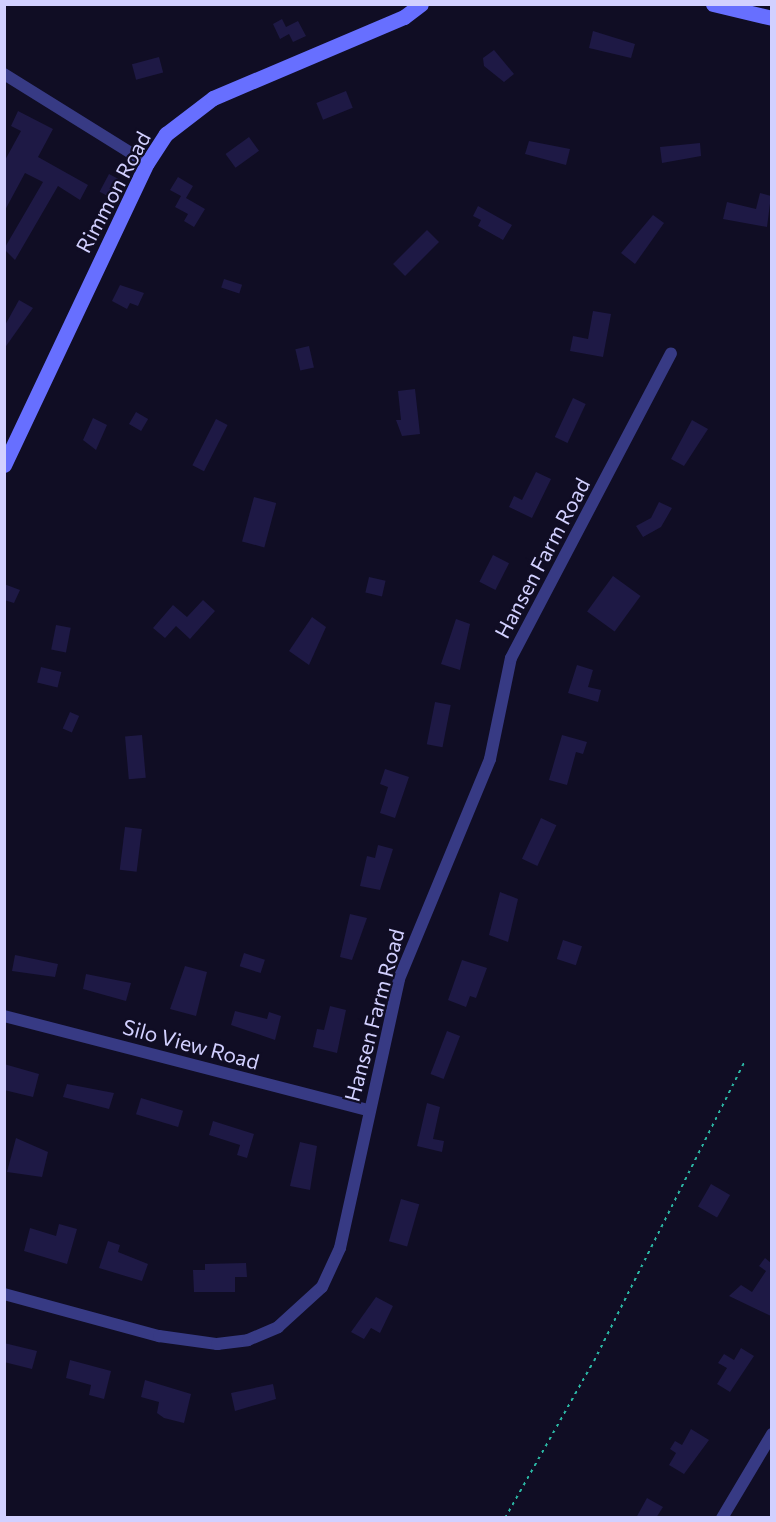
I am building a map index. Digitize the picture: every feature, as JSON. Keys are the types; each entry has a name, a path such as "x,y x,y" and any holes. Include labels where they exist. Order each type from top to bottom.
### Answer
{"street":[{"name":"Rimmon Road","path":"4,465 147,163 166,134 213,98 404,17 421,4"},
{"path":"713,4 771,18"},
{"path":"4,74 147,163"},
{"name":"Hansen Farm Road","path":"4,1294 192,1342 248,1340 278,1327 322,1287 340,1248 399,980 490,759 511,658 671,353"},
{"name":"Silo View Road","path":"4,1016 369,1110"},
{"path":"722,1518 771,1434"}],"path":[{"path":"505,1518 594,1361 744,1064"}],"building":[{"path":"282,19 286,27 298,21 306,36 293,42 289,34 280,39 273,24"},
{"path":"593,31 635,44 631,58 589,48"},
{"path":"494,50 514,74 504,82 484,66 483,58"},
{"path":"159,57 163,72 136,80 132,64"},
{"path":"346,91 353,108 323,120 316,103"},
{"path":"18,111 53,129 38,157 88,185 80,200 58,186 15,260 4,249 43,182 25,173 4,212 4,162 21,131 11,126"},
{"path":"249,137 259,151 236,168 226,154"},
{"path":"529,141 570,149 566,165 525,154"},
{"path":"700,143 701,156 662,163 660,147"},
{"path":"109,174 122,181 113,199 100,192"},
{"path":"178,177 193,186 186,198 205,209 194,227 184,221 188,214 175,207 181,196 170,190"},
{"path":"760,193 771,196 767,227 723,219 727,202 756,209"},
{"path":"478,206 512,225 503,240 478,226 481,220 473,216"},
{"path":"653,215 664,223 635,264 621,253"},
{"path":"427,230 439,242 405,276 393,264"},
{"path":"224,279 242,285 239,293 221,288"},
{"path":"120,285 144,293 138,306 130,303 127,309 112,301"},
{"path":"19,300 33,308 4,349 4,327"},
{"path":"593,311 611,314 603,357 570,351 573,336 588,339"},
{"path":"309,346 314,367 300,371 295,349"},
{"path":"415,389 420,434 402,436 396,420 401,420 398,391"},
{"path":"573,398 586,404 568,443 555,437"},
{"path":"136,412 148,419 141,431 129,424"},
{"path":"93,418 107,425 96,450 83,440"},
{"path":"216,419 228,425 204,471 192,465"},
{"path":"692,420 708,429 684,466 671,459"},
{"path":"536,472 551,479 532,518 509,507 514,496 522,500"},
{"path":"254,497 276,503 264,547 242,541"},
{"path":"659,502 672,508 661,527 643,537 636,526 651,518"},
{"path":"493,555 509,563 495,590 479,582"},
{"path":"613,576 641,596 615,632 587,612"},
{"path":"369,577 386,581 382,596 365,593"},
{"path":"4,584 20,590 14,603 4,600"},
{"path":"203,600 215,611 190,639 176,626 165,638 153,628 173,605 187,617"},
{"path":"312,617 326,627 309,665 289,651"},
{"path":"456,619 470,624 460,670 441,664"},
{"path":"56,625 71,628 66,652 51,650"},
{"path":"577,665 593,670 588,687 601,690 598,702 568,693"},
{"path":"41,667 61,672 58,688 37,683"},
{"path":"435,702 451,705 443,747 427,744"},
{"path":"70,712 79,716 72,733 63,728"},
{"path":"142,735 146,778 129,779 125,736"},
{"path":"562,735 587,742 583,754 576,752 567,785 549,780"},
{"path":"385,769 409,777 395,818 380,813 388,787 380,784"},
{"path":"541,818 556,825 537,866 522,859"},
{"path":"125,827 142,829 137,872 120,870"},
{"path":"378,845 393,849 380,890 360,886 367,856 375,858"},
{"path":"500,892 518,899 508,942 489,935"},
{"path":"350,914 367,918 352,960 340,957"},
{"path":"563,940 582,946 576,965 557,959"},
{"path":"244,953 265,960 261,973 240,966"},
{"path":"15,955 58,964 55,977 12,971"},
{"path":"462,960 487,968 476,998 470,996 466,1007 448,1000"},
{"path":"185,966 207,972 196,1016 170,1009"},
{"path":"86,974 131,983 126,1001 83,989"},
{"path":"330,1006 346,1010 337,1053 313,1047 317,1029 324,1030"},
{"path":"235,1011 267,1019 269,1012 281,1016 275,1040 231,1025"},
{"path":"447,1031 460,1036 444,1079 431,1074"},
{"path":"4,1064 39,1074 33,1097 4,1090"},
{"path":"67,1084 114,1093 109,1109 63,1097"},
{"path":"141,1098 183,1111 178,1127 136,1114"},
{"path":"427,1103 440,1107 433,1139 444,1141 442,1152 417,1146"},
{"path":"213,1121 254,1134 247,1158 237,1155 240,1145 209,1135"},
{"path":"16,1138 48,1152 42,1177 7,1172"},
{"path":"300,1142 317,1146 310,1190 290,1186"},
{"path":"711,1184 730,1195 717,1218 698,1207"},
{"path":"401,1199 419,1204 407,1247 389,1241"},
{"path":"59,1224 77,1229 67,1264 24,1251 30,1228 56,1236"},
{"path":"108,1241 120,1245 118,1252 148,1264 142,1281 99,1268"},
{"path":"765,1258 771,1263 771,1316 729,1296 741,1285 752,1292 766,1271 759,1266"},
{"path":"246,1263 247,1277 235,1277 235,1292 194,1292 193,1270 205,1270 205,1264"},
{"path":"376,1297 393,1306 380,1333 371,1328 364,1339 351,1332"},
{"path":"4,1343 37,1351 32,1369 4,1362"},
{"path":"741,1348 754,1356 730,1392 717,1384 727,1368 718,1363 724,1354 734,1360"},
{"path":"70,1360 111,1371 104,1399 89,1395 91,1385 66,1378"},
{"path":"145,1380 191,1394 184,1423 164,1418 157,1413 159,1402 141,1397"},
{"path":"273,1384 276,1399 235,1411 231,1393"},
{"path":"691,1429 709,1440 684,1474 669,1465 676,1453 670,1449 675,1441 682,1445"},
{"path":"647,1498 663,1507 656,1518 636,1518"}]}
